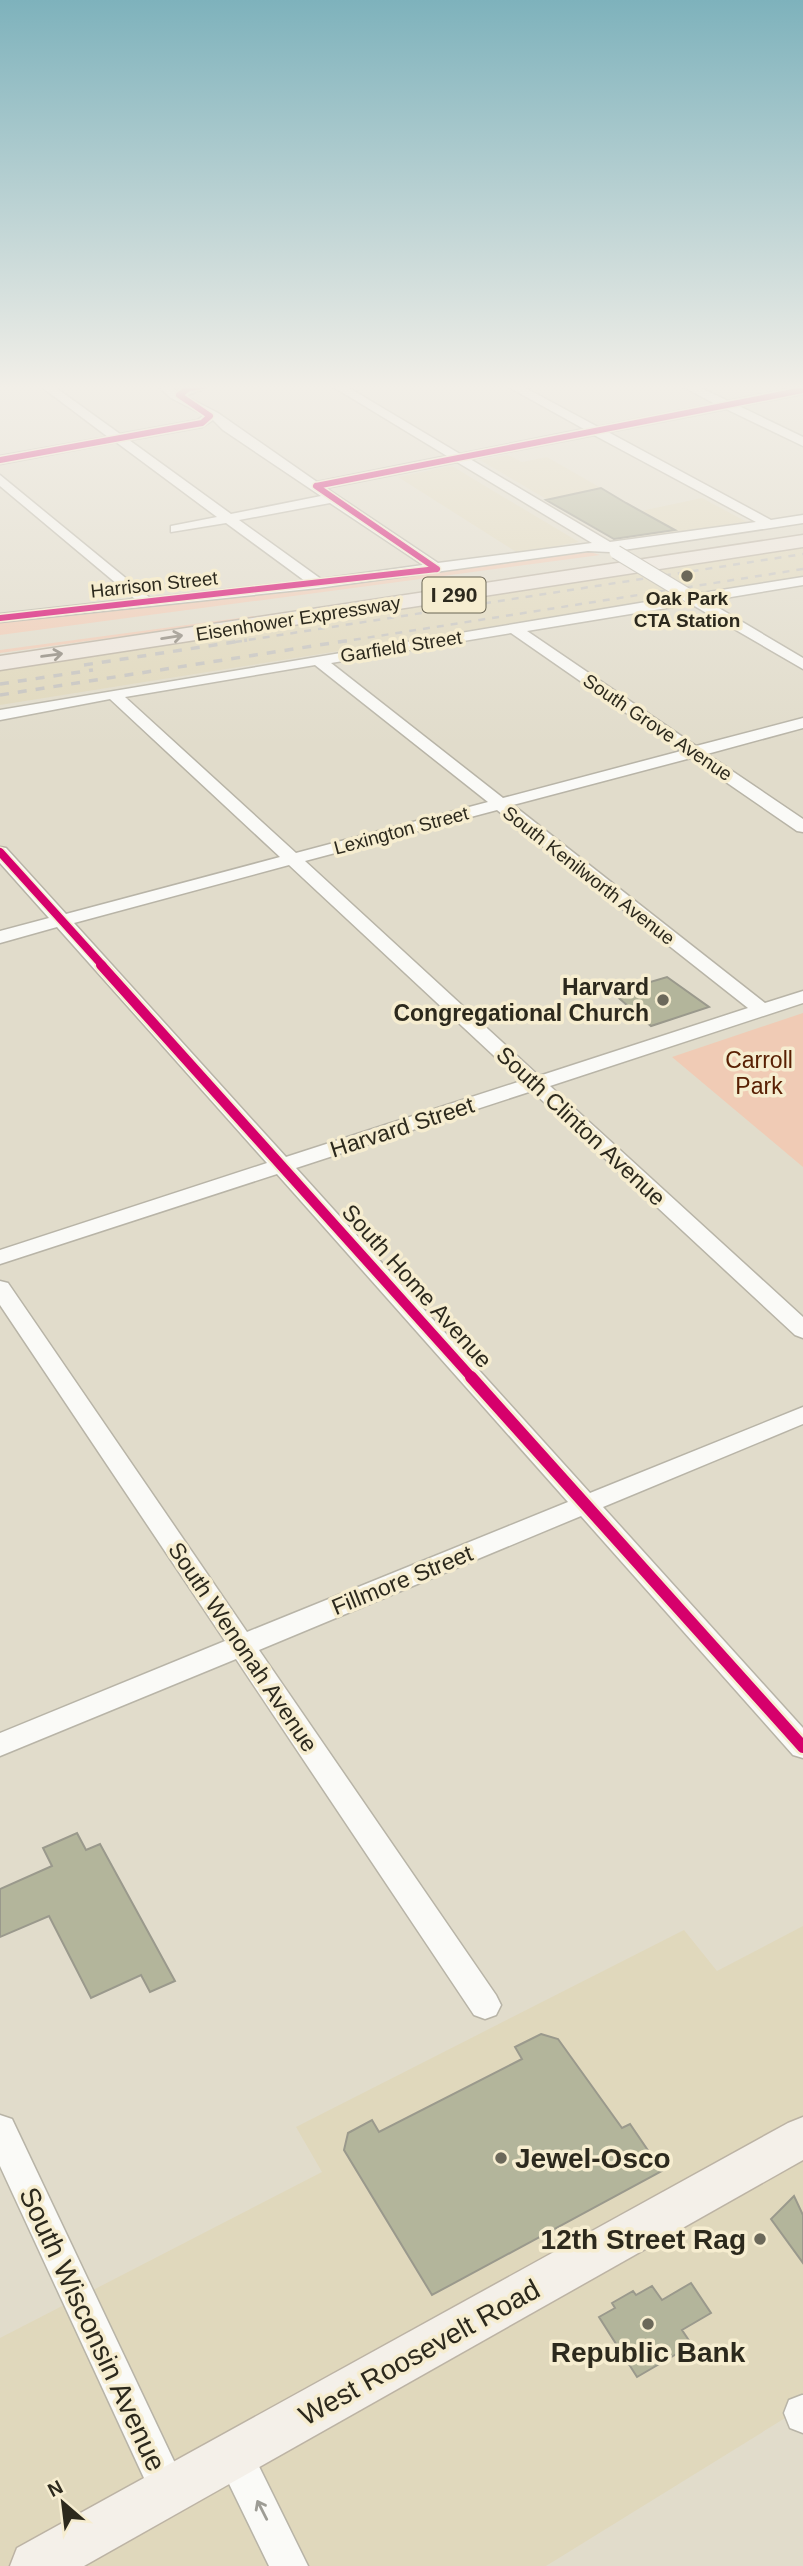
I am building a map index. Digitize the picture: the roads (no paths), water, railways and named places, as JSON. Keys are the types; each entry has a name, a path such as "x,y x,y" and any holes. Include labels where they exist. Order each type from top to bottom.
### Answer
{"highway":[{"name":"Eisenhower Expressway","path":"0,642 532,572 803,529"},
{"name":"Eisenhower Expressway","path":"0,663 803,541"}],"main road":[{"name":"West Roosevelt Road","path":"35,2566 803,2137"}],"street":[{"path":"32,505 147,602"},
{"path":"209,505 318,584"},
{"path":"176,529 299,505"},
{"path":"343,505 437,569"},
{"path":"538,505 803,664"},
{"path":"733,505 769,524"},
{"name":"Harrison Street","path":"0,618 611,549 803,519"},
{"name":"Garfield Street","path":"0,715 691,597 803,581"},
{"name":"South Grove Avenue","path":"513,628 803,827"},
{"name":"South Kenilworth Avenue","path":"318,660 497,804 762,1010"},
{"name":"South Clinton Avenue","path":"113,694 803,1330"},
{"name":"Lexington Street","path":"0,937 803,723"},
{"name":"South Home Avenue","path":"0,852 803,1747"},
{"name":"Harvard Street","path":"0,1257 803,997"},
{"name":"South Wenonah Avenue","path":"0,1288 485,2005"},
{"name":"Fillmore Street","path":"0,1745 803,1415"},
{"name":"South Wisconsin Avenue","path":"0,2130 169,2491"},
{"path":"234,2455 289,2566"}],"railway":[{"path":"235,642 803,554"},
{"path":"340,642 803,569"},
{"path":"84,665 247,640"},
{"path":"0,695 351,640"},
{"path":"0,684 93,670"}],"place":[{"name":"Oak Park CTA Station","path":"687,576"},
{"name":"Harvard Congregational Church","path":"663,1000"},
{"name":"Jewel-Osco","path":"501,2158"},
{"name":"12th Street Rag","path":"760,2239"},
{"name":"Republic Bank","path":"648,2324"}],"park label":[{"name":"Carroll Park","path":"759,1073"}]}
